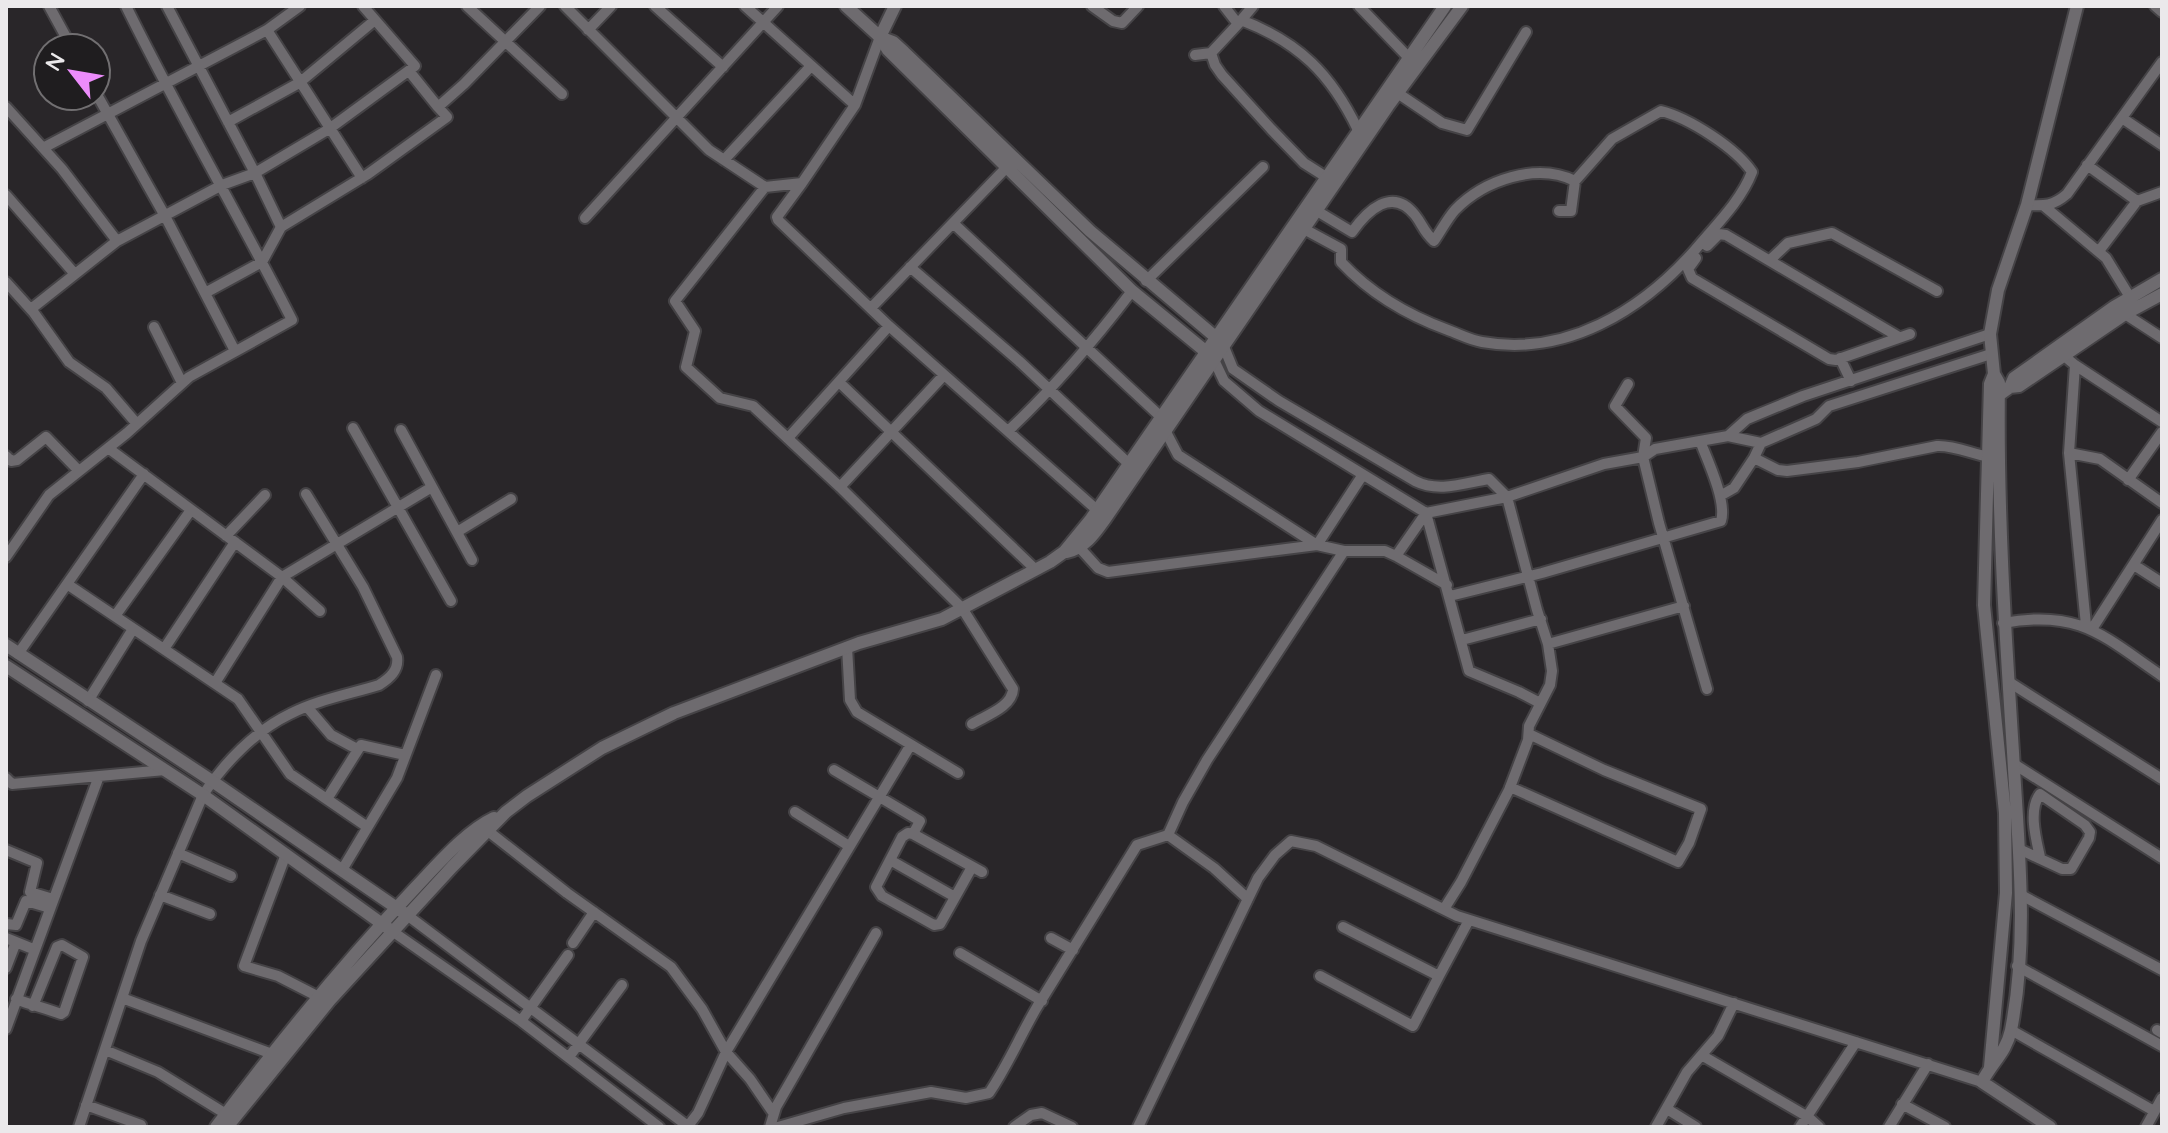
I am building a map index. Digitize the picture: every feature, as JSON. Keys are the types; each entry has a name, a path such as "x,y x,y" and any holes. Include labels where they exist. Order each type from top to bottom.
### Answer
{"street":[{"path":"49,6 63,32"},
{"path":"6,557 49,495 182,383 292,320 222,185 164,84 126,6"},
{"path":"167,6 281,227"},
{"path":"43,148 267,30 287,10 300,6"},
{"path":"31,309 117,241 222,185 255,173 329,129 415,66 363,6"},
{"path":"467,6 562,94"},
{"path":"438,107 540,6"},
{"path":"565,6 709,150 765,187 802,183"},
{"path":"588,30 611,6"},
{"path":"655,6 723,67"},
{"path":"745,6 855,105"},
{"path":"585,218 778,6"},
{"path":"846,6 880,37 888,50 1010,163 1220,342 1233,369 1279,401 1415,481 1446,487 1489,479 1507,497 1548,644 1552,671 1550,685 1529,726 1519,769 1444,909"},
{"path":"895,6 855,105 777,217 778,220 889,326 1097,510"},
{"path":"1092,6 1113,21 1122,23 1138,6"},
{"path":"1224,6 1239,22 1276,35 1297,49 1342,99 1358,130"},
{"path":"1195,55 1211,53 1253,6"},
{"path":"1359,6 1408,57"},
{"path":"1076,544 1161,417 1317,211 1393,90 1408,57 1445,6"},
{"path":"1220,342 1358,130 1462,6"},
{"path":"1982,1082 2003,1053 2011,1030 2021,895 2017,797 2003,623 1990,334 1998,290 2027,205 2077,6"},
{"path":"2155,6 2162,12"},
{"path":"228,122 299,83 375,20"},
{"path":"267,30 362,178"},
{"path":"1393,90 1442,123 1467,130 1526,32"},
{"path":"1211,53 1222,75 1271,129 1304,163 1326,177"},
{"path":"724,160 811,66"},
{"path":"2027,205 2056,204 2067,194 2161,67"},
{"path":"205,293 262,262 281,227 362,178 447,117 409,71"},
{"path":"7,109 43,148 117,241"},
{"path":"1304,229 1341,249 1341,262 1355,277 1409,315 1480,342 1527,345 1563,339 1588,330 1622,314 1648,295 1677,269 1708,234 1747,186 1752,172 1742,157 1677,115 1661,111 1612,139 1575,181 1571,211 1559,211"},
{"path":"107,114 165,216 235,351"},
{"path":"2122,118 2162,145"},
{"path":"871,308 1010,163"},
{"path":"1010,163 1132,291 1210,355 1224,381 1259,411 1426,513 1507,497 1604,464 1643,457 1655,449 1728,436 1761,443 1816,419 1829,406 1991,354"},
{"path":"2087,165 2137,201"},
{"path":"1146,281 1263,167"},
{"path":"1317,211 1352,232 1365,213 1379,204 1399,204 1415,214 1423,232 1434,241 1454,211 1475,194 1507,179 1531,173 1564,176 1575,181"},
{"path":"765,187 675,301 695,331 686,367 720,398 753,406 962,608 1013,689 1013,697 1006,704 972,724"},
{"path":"2099,251 2137,201 2162,192"},
{"path":"6,195 74,273"},
{"path":"2044,206 2106,258 2130,306 2162,338"},
{"path":"953,223 1161,417"},
{"path":"1770,260 1788,243 1832,233 1937,291"},
{"path":"1719,234 1770,260 1905,336 1829,359 1692,278 1687,272 1719,234"},
{"path":"910,267 1129,464"},
{"path":"1994,398 2010,387 2019,386 2063,355 2162,279"},
{"path":"6,282 31,309 69,362 106,388 137,424"},
{"path":"1008,431 1051,391 1132,291"},
{"path":"2010,387 2014,378 2130,306 2162,294"},
{"path":"788,438 889,326"},
{"path":"154,327 182,383"},
{"path":"1728,436 1747,419 1990,334"},
{"path":"227,1120 317,996 402,911 443,859 527,796 602,748 637,730 717,694 847,647 942,619 1076,544 1090,540 1166,432 1210,355"},
{"path":"2063,355 2162,422"},
{"path":"1840,358 1851,381"},
{"path":"2075,365 2069,453 2089,627"},
{"path":"840,487 944,375"},
{"path":"839,382 1035,569"},
{"path":"1628,384 1615,406 1645,435 1643,457 1707,689"},
{"path":"1823,390 1829,406"},
{"path":"1990,1067 2006,893 2005,813 1984,605 1994,398"},
{"path":"353,428 451,601"},
{"path":"401,430 472,560"},
{"path":"1166,432 1178,455 1317,545"},
{"path":"2128,480 2162,432"},
{"path":"6,456 11,461 17,460 46,437 79,471"},
{"path":"1076,544 1098,568 1108,572 1317,545 1344,551 1385,551 1448,591 1528,577 1721,521 1720,496 1700,441"},
{"path":"1720,496 1734,488 1761,443"},
{"path":"1754,458 1778,470 1794,472 1948,445 1989,457"},
{"path":"108,448 282,577 320,611"},
{"path":"2069,453 2100,459 2162,503"},
{"path":"18,654 144,474"},
{"path":"1317,545 1362,476"},
{"path":"215,683 282,577 432,487"},
{"path":"79,1127 141,941 203,795 212,781 236,754 289,714 379,685 388,679 398,664 363,587 306,494"},
{"path":"164,649 231,539 265,495"},
{"path":"457,532 511,499"},
{"path":"115,616 191,510"},
{"path":"1396,556 1426,513"},
{"path":"1426,513 1469,671 1540,703"},
{"path":"2089,627 2162,520"},
{"path":"778,1127 844,1108 931,1092 966,1098 989,1093 1137,845 1168,835 1207,760 1344,551"},
{"path":"2134,565 2162,583"},
{"path":"67,584 238,699 290,774 366,826"},
{"path":"1548,644 1684,606"},
{"path":"1462,640 1541,619"},
{"path":"2003,623 2046,619 2089,627 2162,676"},
{"path":"88,701 133,629"},
{"path":"6,645 402,911 688,1127 698,1113 726,1052 910,746"},
{"path":"847,647 850,700 857,712 958,773"},
{"path":"6,666 203,795 521,1021 659,1127"},
{"path":"326,884 397,778 436,675"},
{"path":"2009,682 2162,779"},
{"path":"308,708 331,735 357,749"},
{"path":"1510,787 1678,862 1695,828 1701,809 1529,734"},
{"path":"327,799 357,749 366,744 405,755"},
{"path":"2014,764 2162,858"},
{"path":"6,778 12,784 165,770"},
{"path":"834,770 920,821 913,834"},
{"path":"6,1029 99,776"},
{"path":"2019,849 2062,869 2071,869 2090,832 2085,825 2040,794 2036,800 2035,826 2040,857"},
{"path":"2017,797 2036,800"},
{"path":"795,812 849,846"},
{"path":"2018,823 2035,826"},
{"path":"487,828 594,912 671,967 702,1009 726,1052 750,1079 774,1114"},
{"path":"905,834 913,834 977,870 955,897 940,924 934,925 878,891 877,884 890,860 905,834"},
{"path":"1168,835 1214,868 1248,899"},
{"path":"1138,1127 1258,878 1275,855 1291,841 1316,846 1469,920 1982,1082 2046,1126"},
{"path":"6,850 37,863 16,925 6,924"},
{"path":"178,853 231,876"},
{"path":"286,854 244,966 278,976 317,996"},
{"path":"890,860 955,897"},
{"path":"160,895 210,914"},
{"path":"2021,895 2162,970"},
{"path":"28,896 52,903"},
{"path":"573,943 594,912"},
{"path":"1320,976 1413,1026 1469,920"},
{"path":"216,1127 227,1120 330,1000 387,927"},
{"path":"1343,927 1439,976"},
{"path":"770,1127 774,1114 876,933"},
{"path":"1051,938 1073,950"},
{"path":"6,968 11,940 33,949"},
{"path":"16,999 33,1006 40,1005 61,1014 83,957 62,945 57,947 33,1006"},
{"path":"960,953 1042,1001"},
{"path":"521,1021 568,955"},
{"path":"2017,966 2162,1046"},
{"path":"569,1057 622,985"},
{"path":"122,998 272,1054"},
{"path":"1656,1127 1687,1072 1718,1036 1734,1003"},
{"path":"2011,1030 2154,1111"},
{"path":"1800,1127 1856,1042"},
{"path":"105,1050 158,1072 227,1120"},
{"path":"1703,1056 1808,1117 1819,1127"},
{"path":"1889,1127 1928,1064"},
{"path":"2146,1127 2162,1098"},
{"path":"1902,1104 1945,1127"},
{"path":"86,1105 141,1125"},
{"path":"1667,1109 1696,1127"},
{"path":"1014,1127 1031,1115 1042,1113 1072,1127"}]}
